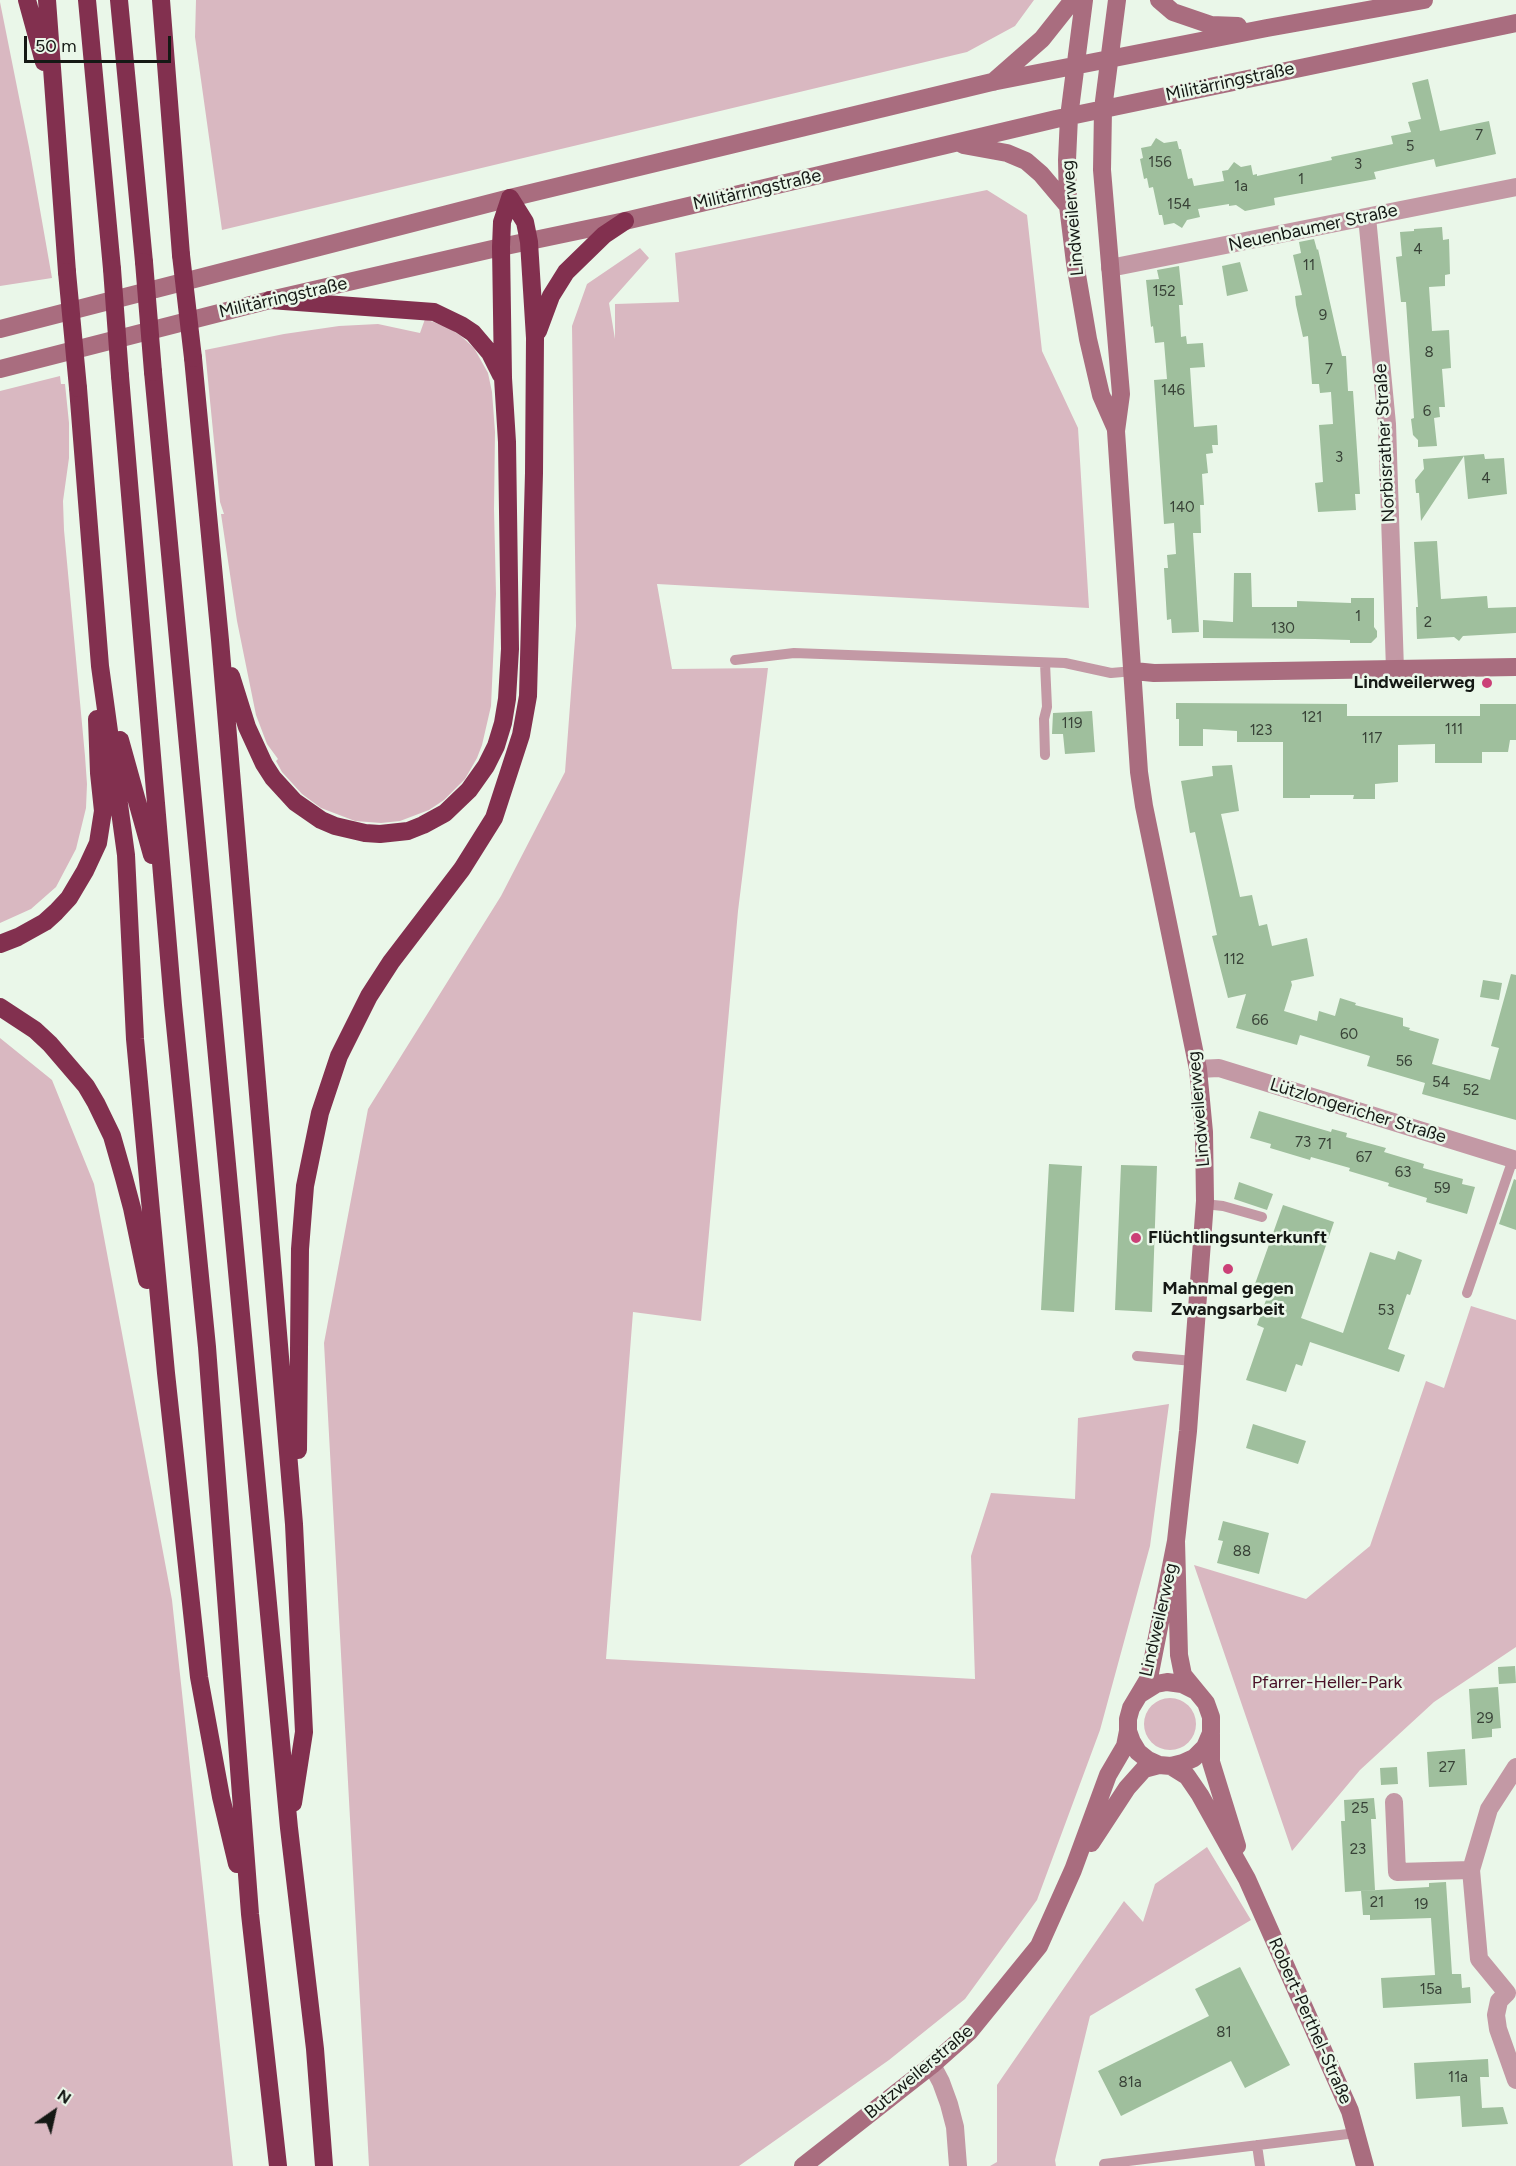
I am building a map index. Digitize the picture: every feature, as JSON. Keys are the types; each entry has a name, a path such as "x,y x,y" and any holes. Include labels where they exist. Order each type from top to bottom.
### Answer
{"highway":[{"path":"27,0 57,111"},
{"path":"47,0 100,666 126,855 135,1039 166,1373 199,1677 221,1797 250,1914"},
{"path":"87,0 112,269 164,897 207,1347 250,1914 278,2166"},
{"path":"119,0 289,1828 315,2049 324,2166"},
{"path":"161,0 181,255 220,640 294,1524 304,1732 289,1828"},
{"path":"165,43 168,0"},
{"path":"220,640 247,727 264,764 284,790 308,812 335,826 380,834 408,831 445,813 469,790 486,766 496,746 507,699 510,649 501,247 502,222 510,198"},
{"path":"294,1524 299,1426 300,1249 305,1186 320,1113 339,1056 369,996 391,962 462,869 494,818 520,735 528,696 531,650 535,338 529,242 525,222 510,198"},
{"path":"535,338 551,296 566,272 604,235 625,221"},
{"path":"270,300 434,312 473,333 490,352 503,378"},
{"path":"100,666 117,724 123,756 164,897"},
{"path":"0,944 45,922 56,912 69,898 98,843 103,811 97,733 100,666"},
{"path":"0,1007 35,1030 50,1044 86,1086 105,1120 112,1136 132,1208 166,1373"}],"street":[{"path":"992,82 1042,39 1073,0"},
{"name":"Lindweilerweg","path":"1084,0 1069,117 1068,206 1088,339 1101,395 1116,431"},
{"name":"Lindweilerweg","path":"1117,0 1103,109 1102,170 1120,394 1116,431 1140,771 1144,806 1198,1069 1204,1132 1204,1204 1188,1431 1176,1541 1149,1678 1131,1708 1128,1731"},
{"path":"1159,0 1173,12 1211,25 1267,28"},
{"path":"0,329 510,198 992,82 1424,0"},
{"name":"Militärringstraße","path":"0,369 270,300 625,221 1103,109 1516,23"},
{"path":"955,143 1007,153 1026,161 1041,174 1068,206"},
{"name":"Neuenbaumer Straße","path":"1110,268 1516,187"},
{"name":"Norbisrather Straße","path":"1367,217 1387,424 1395,670"},
{"path":"1134,671 1154,673 1516,667"},
{"name":"Lützlongericher Straße","path":"1198,1069 1219,1068 1514,1159"},
{"name":"Lindweilerweg","path":"1176,1541 1179,1655 1183,1675 1206,1703 1211,1717 1211,1732"},
{"name":"Lindweilerweg","path":"1137,1698 1145,1689 1167,1682 1182,1684 1196,1691"},
{"path":"1128,1731 1138,1752 1148,1760 1165,1765 1184,1763 1194,1758 1205,1747 1211,1732"},
{"name":"Butzweilerstraße","path":"803,2166 932,2065 969,2032 1004,1992 1039,1946 1073,1870 1108,1775 1125,1746 1128,1731"},
{"name":"Robert-Perthel-Straße","path":"1211,1732 1211,1762 1246,1880"},
{"name":"Robert-Perthel-Straße","path":"1165,1765 1187,1776 1200,1795 1246,1880 1350,2111 1365,2166"},
{"name":"Butzweilerstraße","path":"1073,1870 1127,1788 1144,1769 1165,1765"},
{"path":"1516,1767 1489,1809 1471,1870 1479,1959 1511,1991 1499,2001 1496,2015 1498,2029 1516,2080"},
{"path":"1394,1802 1398,1872 1471,1870"},
{"path":"932,2065 941,2082 955,2127 958,2166"}],"lane":[{"path":"735,660 794,653 1065,663 1111,673 1134,671"},
{"path":"1045,663 1047,707 1044,719 1045,755"},
{"path":"1467,1293 1514,1159"},
{"path":"1204,1204 1223,1206 1262,1217"},
{"path":"1137,1356 1193,1361"},
{"path":"1104,2164 1356,2133"},
{"path":"1257,2145 1260,2166"}],"green space":[{"path":"196,0 1034,0 1015,26 967,52 222,230 195,37"},
{"path":"0,2 52,278 0,286"},
{"path":"987,190 1027,215 1042,351 1078,428 1089,608 657,584 672,669 768,668 738,911 701,1321 633,1312 606,1659 975,1679 971,1556 991,1493 1075,1499 1078,1418 1169,1404 1150,1546 1100,1730 1037,1900 965,1999 889,2060 739,2166 369,2166 324,1343 368,1109 501,896 565,772 576,626 572,326 587,284 640,248 649,258 609,303 615,339 615,304 679,302 675,253"},
{"path":"425,319 447,327 474,348 488,373 492,392 495,432 496,594 491,706 477,758 465,779 444,800 429,810 400,821 381,823 355,821 321,808 302,794 282,772 276,761 278,759 267,744 256,715 237,621 221,514 224,514 220,502 205,350 284,334 339,326 378,324 420,333"},
{"path":"60,376 61,384 65,384 69,423 69,458 63,501 64,530 85,756 86,808 76,849 56,887 31,909 0,923 0,391"},
{"path":"0,1038 52,1080 94,1184 172,1600 233,2166 0,2166"},
{"name":"Pfarrer-Heller-Park","path":"1471,1306 1516,1320 1516,1647 1434,1702 1360,1770 1292,1851 1194,1565 1306,1599 1370,1546 1426,1381 1444,1388"},
{"path":"1165,1698 1175,1698 1189,1705 1196,1724 1189,1743 1175,1750 1165,1750 1155,1746 1148,1739 1144,1729 1144,1719 1148,1709 1155,1702"},
{"path":"1207,1847 1251,1920 1090,2016 1055,2160 1056,2166 990,2166 997,2162 997,2085 1124,1901 1143,1922 1155,1884"}],"building":[{"path":"1428,79 1440,131 1489,121 1496,154 1436,167 1434,159 1374,172 1376,179 1274,198 1275,205 1245,211 1236,205 1229,206 1229,204 1198,209 1200,217 1187,220 1182,228 1174,223 1164,225 1162,215 1159,215 1153,187 1149,188 1147,178 1144,179 1140,159 1143,158 1141,148 1151,146 1156,138 1164,143 1177,141 1188,179 1192,178 1194,186 1224,181 1222,171 1228,170 1234,162 1241,167 1251,165 1253,175 1257,174 1257,176 1332,160 1331,157 1393,144 1391,136 1411,132 1408,122 1421,119 1412,83"},
{"path":"1442,227 1443,240 1449,239 1450,274 1445,275 1445,286 1429,287 1432,331 1449,330 1451,368 1442,369 1445,407 1439,407 1440,417 1434,418 1437,446 1418,447 1418,440 1413,435 1411,419 1414,418 1406,302 1401,302 1396,257 1402,256 1400,232"},
{"path":"1314,239 1342,356 1346,356 1348,391 1353,391 1360,494 1355,494 1356,510 1318,512 1315,483 1323,482 1319,425 1333,424 1331,392 1320,393 1319,384 1312,384 1308,336 1303,337 1296,305 1295,296 1302,295 1293,255 1301,253 1299,242"},
{"path":"1240,262 1248,291 1227,296 1222,266"},
{"path":"1179,266 1183,305 1179,305 1181,337 1186,336 1187,344 1203,343 1205,367 1190,368 1194,427 1217,425 1218,445 1212,445 1213,453 1206,454 1208,473 1202,474 1204,505 1200,505 1201,533 1193,533 1199,632 1172,633 1171,619 1167,620 1164,568 1168,568 1167,555 1176,554 1174,523 1164,524 1154,380 1167,379 1164,342 1155,343 1153,326 1151,327 1146,280 1159,279 1157,270"},
{"path":"1484,454 1485,459 1504,458 1507,494 1468,499 1464,456 1421,521 1419,493 1416,493 1415,480 1424,469 1423,459"},
{"path":"1437,541 1441,599 1487,596 1488,608 1516,607 1516,633 1463,636 1459,641 1454,637 1417,639 1416,607 1418,607 1414,542"},
{"path":"1234,573 1251,573 1252,607 1297,607 1297,601 1351,603 1351,598 1374,598 1374,627 1377,637 1371,643 1350,643 1350,640 1203,638 1203,620 1233,622"},
{"path":"1176,703 1347,704 1347,716 1480,716 1480,704 1516,704 1516,740 1510,740 1508,752 1482,752 1482,763 1435,763 1435,744 1398,745 1398,782 1375,784 1375,799 1353,799 1354,795 1310,795 1310,798 1283,798 1283,742 1237,742 1237,731 1203,729 1203,746 1179,746 1179,719 1176,719"},
{"path":"1092,711 1095,752 1065,754 1063,734 1052,734 1053,713"},
{"path":"1232,765 1239,811 1221,814 1240,897 1252,895 1259,926 1267,924 1272,946 1307,938 1314,976 1291,981 1292,985 1284,1011 1317,1021 1319,1011 1335,1016 1340,998 1356,1003 1355,1005 1403,1018 1403,1026 1410,1028 1409,1030 1439,1039 1432,1064 1490,1080 1499,1048 1491,1046 1511,974 1516,975 1516,1120 1422,1094 1425,1083 1367,1066 1370,1056 1300,1035 1297,1045 1236,1028 1246,994 1228,998 1212,936 1217,935 1195,832 1190,833 1181,781 1213,776 1212,766"},
{"path":"1483,980 1502,983 1499,1000 1480,997"},
{"path":"1259,1111 1331,1132 1332,1129 1347,1133 1346,1137 1386,1148 1384,1152 1424,1164 1423,1168 1463,1179 1462,1184 1475,1187 1467,1214 1426,1202 1427,1198 1349,1171 1350,1168 1311,1157 1310,1160 1270,1148 1271,1144 1250,1138"},
{"path":"1049,1164 1082,1166 1074,1312 1041,1310"},
{"name":"Flüchtlingsunterkunft","path":"1121,1165 1157,1166 1152,1312 1115,1310"},
{"path":"1514,1179 1516,1180 1516,1230 1499,1224"},
{"path":"1239,1182 1273,1194 1267,1210 1234,1199"},
{"path":"1283,1205 1334,1222 1301,1318 1343,1333 1370,1252 1395,1260 1398,1251 1422,1260 1410,1295 1407,1294 1388,1349 1405,1355 1399,1372 1310,1342 1302,1366 1296,1364 1286,1392 1246,1380 1264,1328 1257,1325 1270,1289 1255,1284"},
{"path":"1253,1424 1306,1441 1298,1464 1246,1448"},
{"path":"1223,1521 1269,1533 1259,1574 1217,1563 1223,1541 1218,1540"},
{"path":"1515,1666 1516,1683 1499,1684 1498,1667"},
{"path":"1498,1687 1501,1728 1492,1729 1492,1737 1472,1739 1469,1689"},
{"path":"1465,1749 1467,1785 1429,1787 1427,1752"},
{"path":"1397,1767 1398,1784 1381,1785 1380,1768"},
{"path":"1374,1798 1376,1819 1371,1819 1375,1890 1345,1892 1341,1821 1345,1821 1344,1800"},
{"path":"1446,1882 1452,1974 1461,1974 1462,1988 1470,1987 1471,2003 1383,2008 1381,1978 1435,1975 1431,1918 1370,1920 1370,1915 1363,1915 1361,1891 1429,1887 1429,1883"},
{"path":"1240,1967 1290,2065 1245,2088 1231,2061 1121,2116 1098,2071 1209,2016 1195,1989"},
{"path":"1488,2059 1489,2077 1480,2077 1482,2108 1503,2107 1508,2124 1462,2127 1460,2096 1416,2099 1414,2063"}],"place":[{"name":"Lindweilerweg","path":"1487,683"},
{"name":"Flüchtlingsunterkunft","path":"1136,1238"},
{"name":"Mahnmal gegen Zwangsarbeit","path":"1228,1269"}]}
